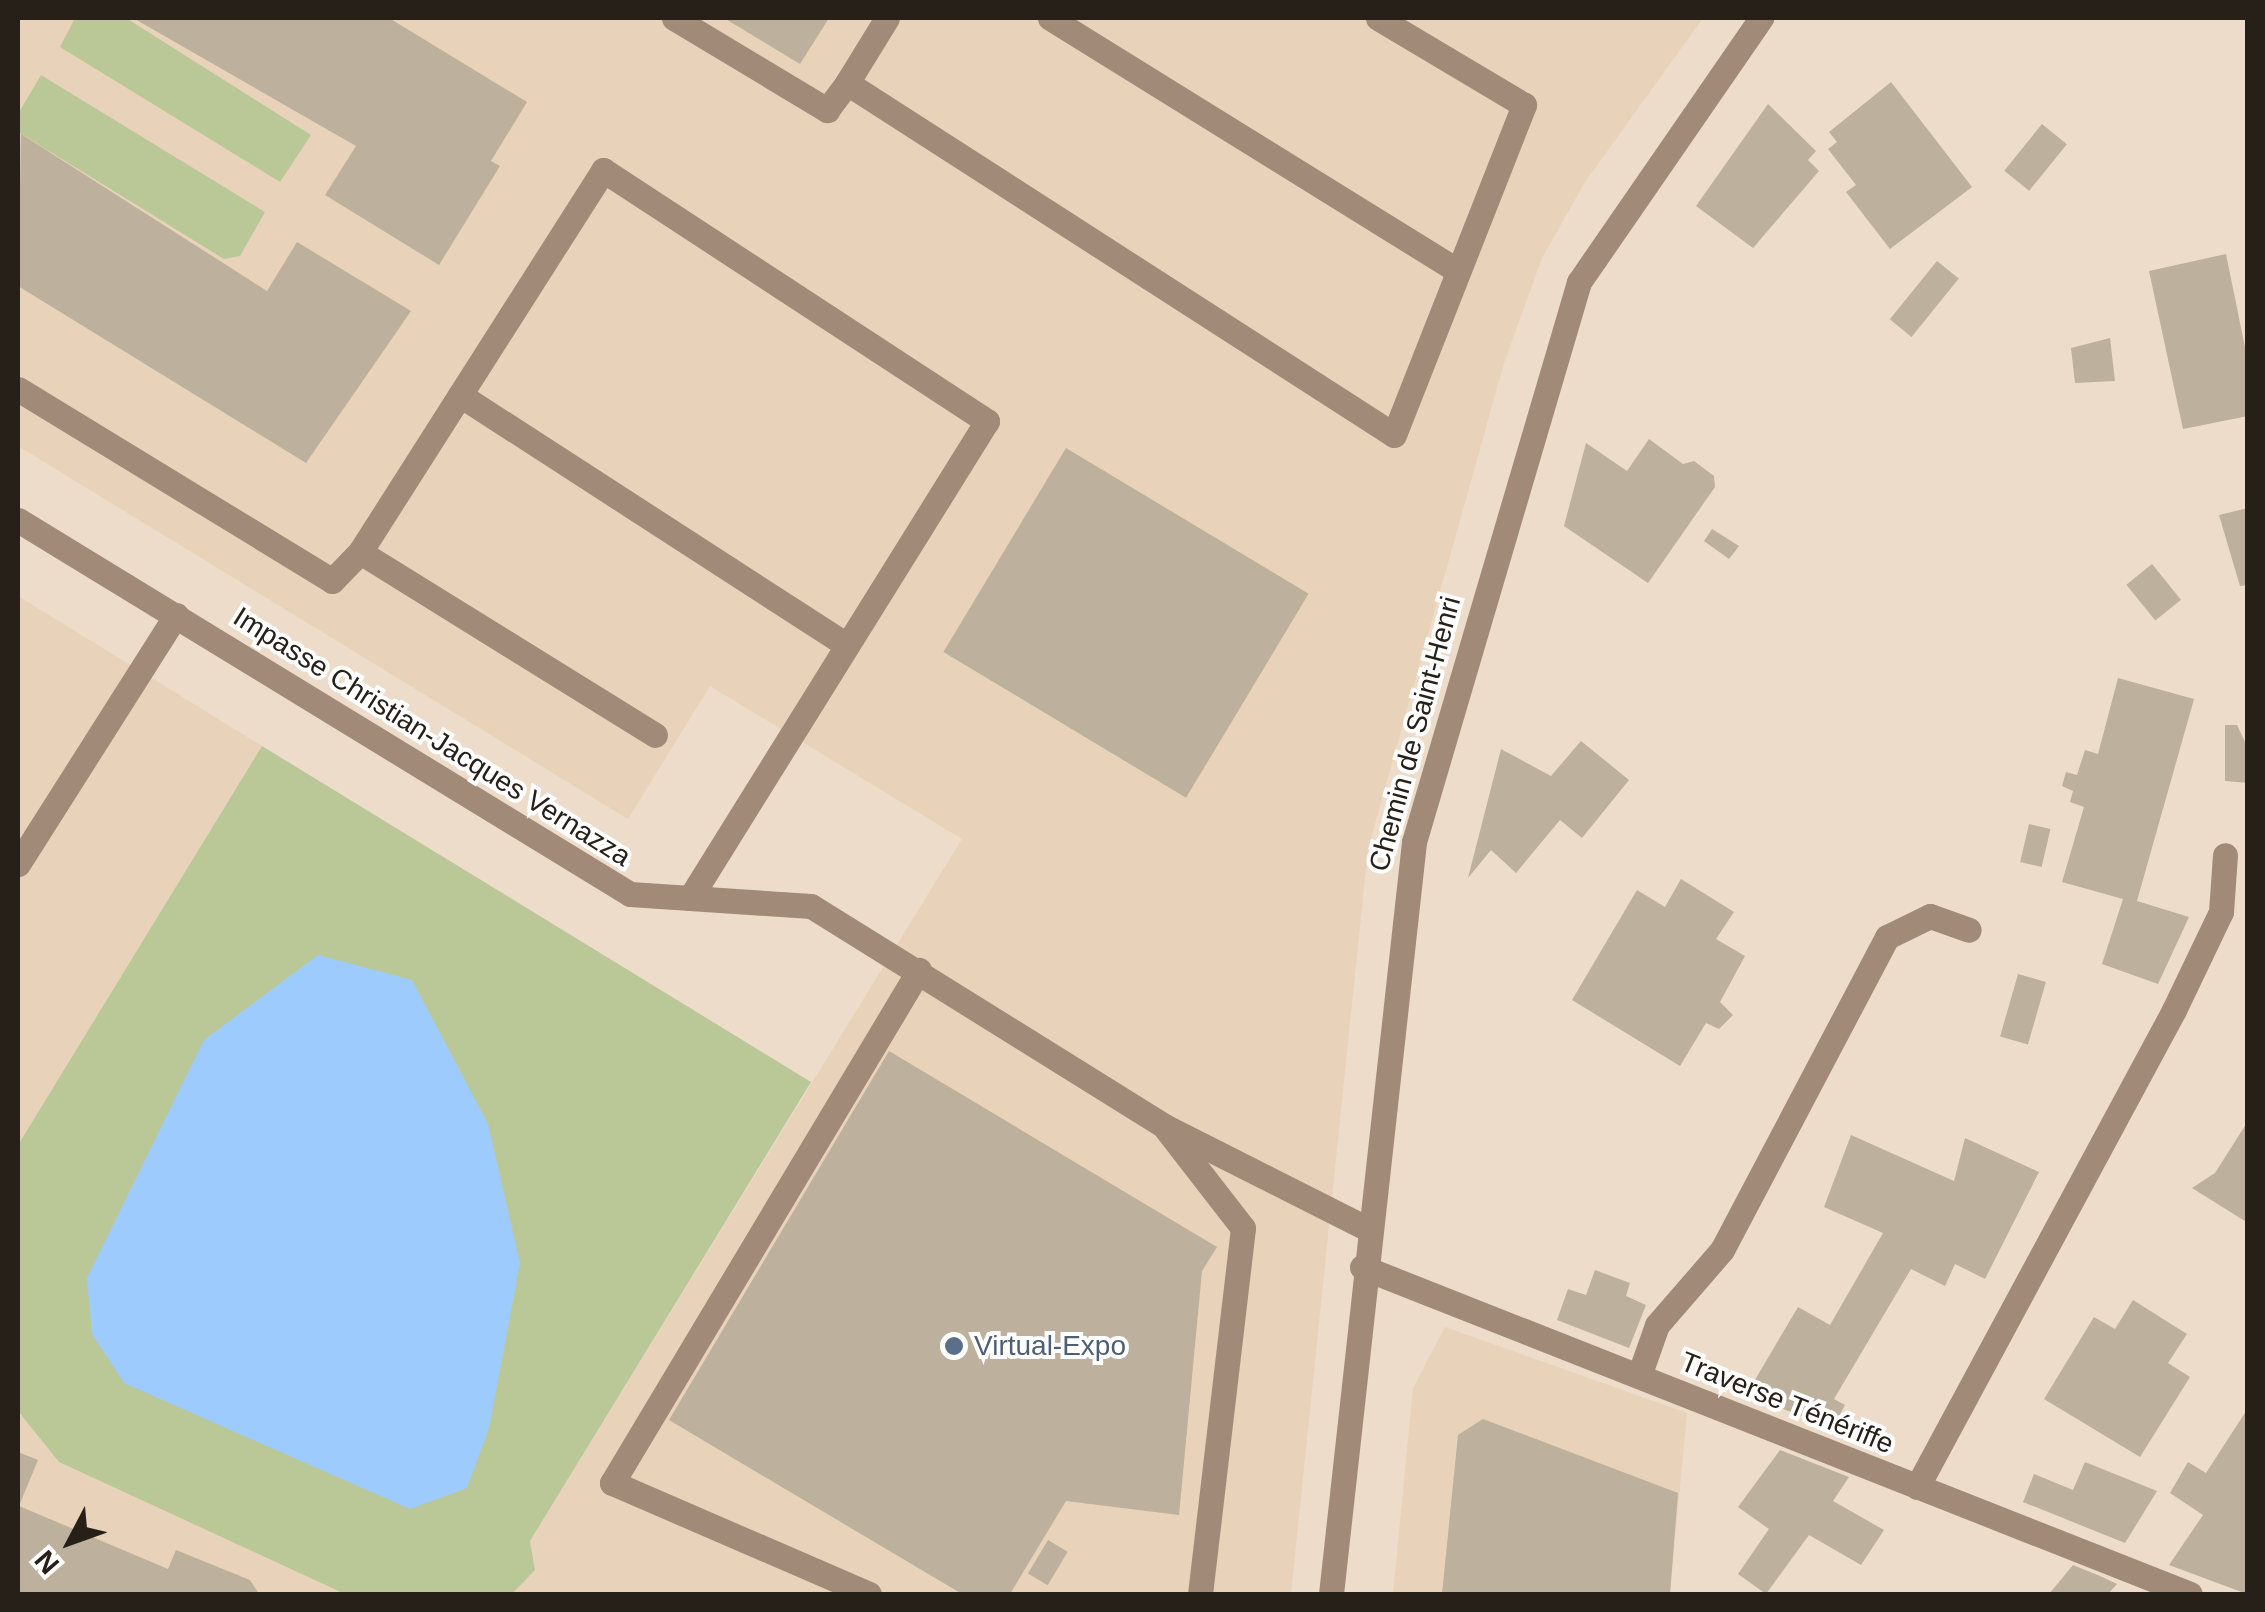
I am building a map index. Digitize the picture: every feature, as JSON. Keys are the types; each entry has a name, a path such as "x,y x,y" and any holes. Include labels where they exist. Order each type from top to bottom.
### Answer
{"street":[{"path":"674,18 827,110 888,18"},
{"path":"1050,18 1456,270"},
{"path":"847,83 1394,435 1524,105 1378,18"},
{"name":"Chemin de Saint-Henri","path":"1331,1594 1404,889 1546,376 1579,282 1761,18"},
{"path":"18,389 332,582 360,552 603,170 986,420 690,898"},
{"path":"460,395 846,644"},
{"name":"Impasse Christian-Jacques Vernazza","path":"18,520 630,894 812,906 892,952 1164,1126"},
{"path":"360,552 655,736"},
{"path":"18,864 176,615"},
{"path":"1918,1486 2174,1010 2221,912 2226,856"},
{"path":"1638,1376 1657,1325 1732,1233 1887,937 1930,916 1969,930"},
{"path":"868,1594 612,1483 919,970"},
{"path":"1164,1126 1366,1228"},
{"path":"1164,1126 1243,1228 1200,1594"},
{"name":"Traverse Ténériffe","path":"1362,1267 2190,1594"}],"shaded area":[{"path":"18,18 1703,18 1585,182 1542,258 1504,363 1368,849 1291,1594 512,1594 535,1570 530,1541 962,839 710,686 628,819 18,446"},
{"path":"18,596 262,746 18,1145"},
{"path":"1445,1327 1687,1413 1670,1594 1393,1594 1413,1388"},
{"path":"18,1411 59,1462 345,1594 18,1594"}],"green space":[{"path":"75,18 126,18 311,135 280,182 60,47"},
{"path":"41,75 265,212 240,256 224,259 18,132 18,114"},
{"path":"262,746 811,1082 530,1541 535,1570 512,1594 345,1594 59,1462 18,1411 18,1145"}],"water":[{"path":"318,955 412,980 488,1124 520,1263 489,1428 467,1488 410,1509 124,1383 92,1334 87,1278 204,1040"}],"building":[{"path":"133,18 389,18 527,102 491,161 500,166 439,265 325,195 356,146"},
{"path":"724,18 829,18 800,64"},
{"path":"1891,82 1972,187 1890,249 1846,192 1856,185 1828,149 1837,142 1829,132"},
{"path":"1768,104 1816,151 1808,160 1819,171 1753,248 1696,206"},
{"path":"2042,124 2067,144 2029,191 2004,171"},
{"path":"21,134 267,291 297,242 411,311 306,463 18,286"},
{"path":"2226,254 2248,362 2248,416 2183,429 2149,271"},
{"path":"1937,261 1959,279 1912,337 1890,319"},
{"path":"2110,338 2115,381 2075,383 2071,348"},
{"path":"1649,439 1683,464 1694,461 1714,476 1715,487 1648,583 1564,526 1586,443 1627,471"},
{"path":"1066,448 1309,594 1186,798 943,652"},
{"path":"2248,508 2248,585 2240,586 2219,515"},
{"path":"1712,529 1739,546 1729,559 1704,541"},
{"path":"2152,564 2181,600 2155,621 2126,585"},
{"path":"2118,678 2194,699 2137,901 2189,917 2158,984 2102,964 2123,899 2062,882 2084,807 2070,802 2073,791 2062,786 2066,772 2077,775 2085,750 2098,754"},
{"path":"2225,725 2237,725 2248,748 2248,783 2225,781"},
{"path":"1581,741 1629,780 1582,838 1560,820 1516,873 1491,850 1468,878 1501,749 1551,776"},
{"path":"2029,824 2050,829 2042,867 2020,862"},
{"path":"1681,879 1734,912 1716,939 1745,956 1720,1002 1733,1015 1719,1029 1706,1023 1680,1066 1572,1000 1637,890 1665,907"},
{"path":"2018,974 2046,982 2028,1044 2000,1036"},
{"name":"Virtual-Expo","path":"889,1051 1217,1247 1202,1271 1179,1515 1066,1501 1010,1594 962,1594 669,1420"},
{"path":"2248,1121 2248,1223 2192,1188 2215,1173"},
{"path":"1851,1135 1954,1181 1965,1138 2039,1172 1985,1279 1955,1264 1945,1286 1911,1269 1834,1399 1845,1405 1838,1418 1827,1412 1820,1423 1746,1395 1798,1307 1830,1325 1883,1233 1824,1207"},
{"path":"1595,1270 1630,1283 1626,1296 1646,1305 1629,1348 1557,1320 1568,1289 1586,1295"},
{"path":"2133,1300 2187,1334 2168,1363 2190,1377 2140,1457 2044,1399 2094,1317 2115,1329"},
{"path":"2248,1408 2247,1594 2169,1565 2203,1515 2170,1493 2188,1462 2206,1473"},
{"path":"1483,1419 1678,1493 1670,1594 1442,1594 1458,1435"},
{"path":"1780,1450 1849,1477 1833,1501 1884,1530 1861,1565 1809,1535 1766,1594 1738,1574 1769,1529 1738,1507"},
{"path":"18,1452 38,1460 19,1506 168,1569 176,1550 250,1580 259,1594 18,1594"},
{"path":"2085,1462 2157,1491 2125,1543 2023,1502 2034,1474 2073,1490"},
{"path":"1048,1540 1068,1552 1048,1585 1028,1573"},
{"path":"2073,1565 2117,1584 2108,1594 2049,1594"}],"place":[{"name":"Virtual-Expo","path":"954,1346"}]}
